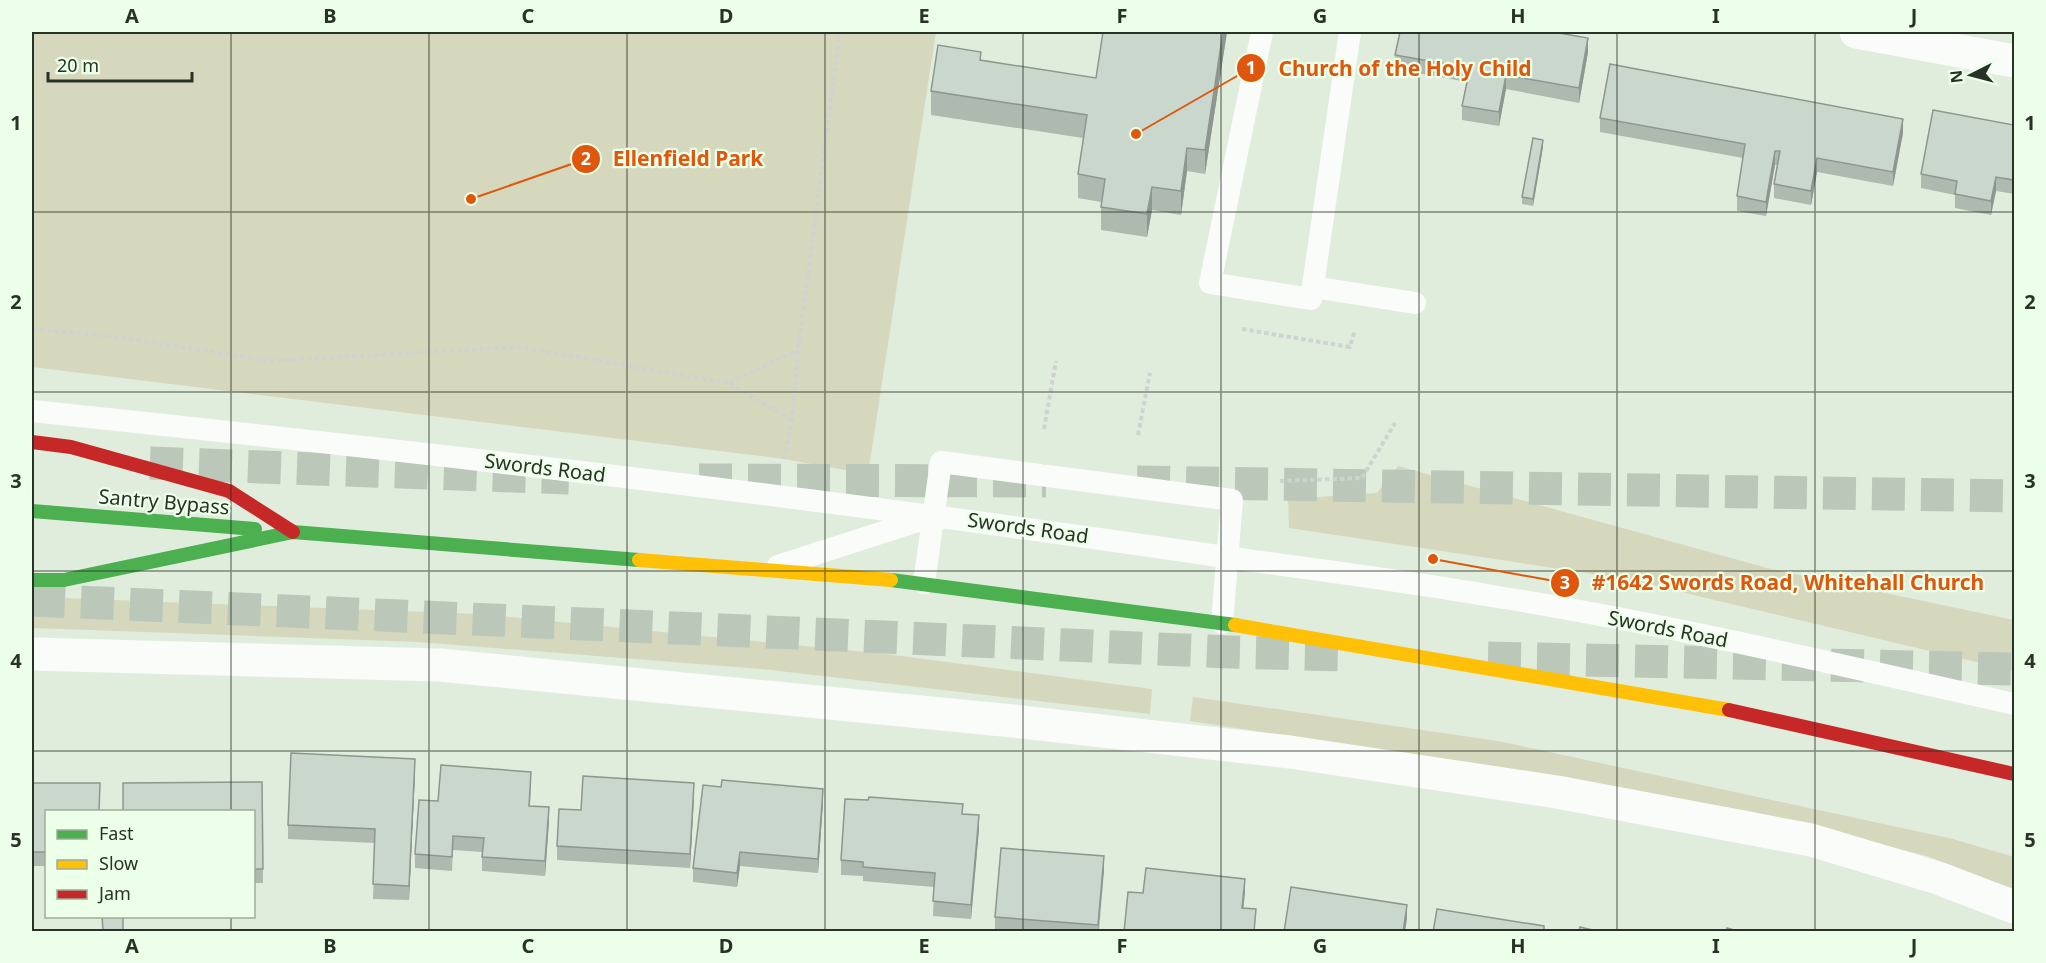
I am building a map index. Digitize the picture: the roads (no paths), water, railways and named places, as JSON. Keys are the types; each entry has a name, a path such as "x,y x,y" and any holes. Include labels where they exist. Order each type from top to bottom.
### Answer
{"main road":[{"path":"32,442 71,447 229,491 293,532"},
{"name":"Santry Bypass","path":"32,512 293,532"},
{"path":"32,580 64,580 293,532 924,583 1222,622 1702,704 2014,774"}],"street":[{"path":"1856,32 2014,61"},
{"path":"32,654 439,665 1012,721 1290,752 1557,792 1811,840 1938,878 2014,907"}],"lane":[{"path":"1263,32 1210,283 1311,299 1350,32"},
{"path":"1313,287 1415,303"},
{"name":"Swords Road","path":"32,411 320,441 780,496 1494,596 1783,651 2014,704"},
{"path":"924,583 941,462 1232,500 1222,622"},
{"path":"765,570 934,516"}],"tunnel":[{"path":"150,463 569,478"},
{"path":"699,480 1046,481"},
{"path":"1137,482 2014,496"},
{"path":"32,600 1229,652 1350,655"},
{"path":"1488,658 2014,669"}],"place":[{"name":"Church of the Holy Child","path":"1136,134"},
{"name":"Ellenfield Park","path":"471,199"},
{"name":"#1642 Swords Road, Whitehall Church","path":"1433,559"}]}
